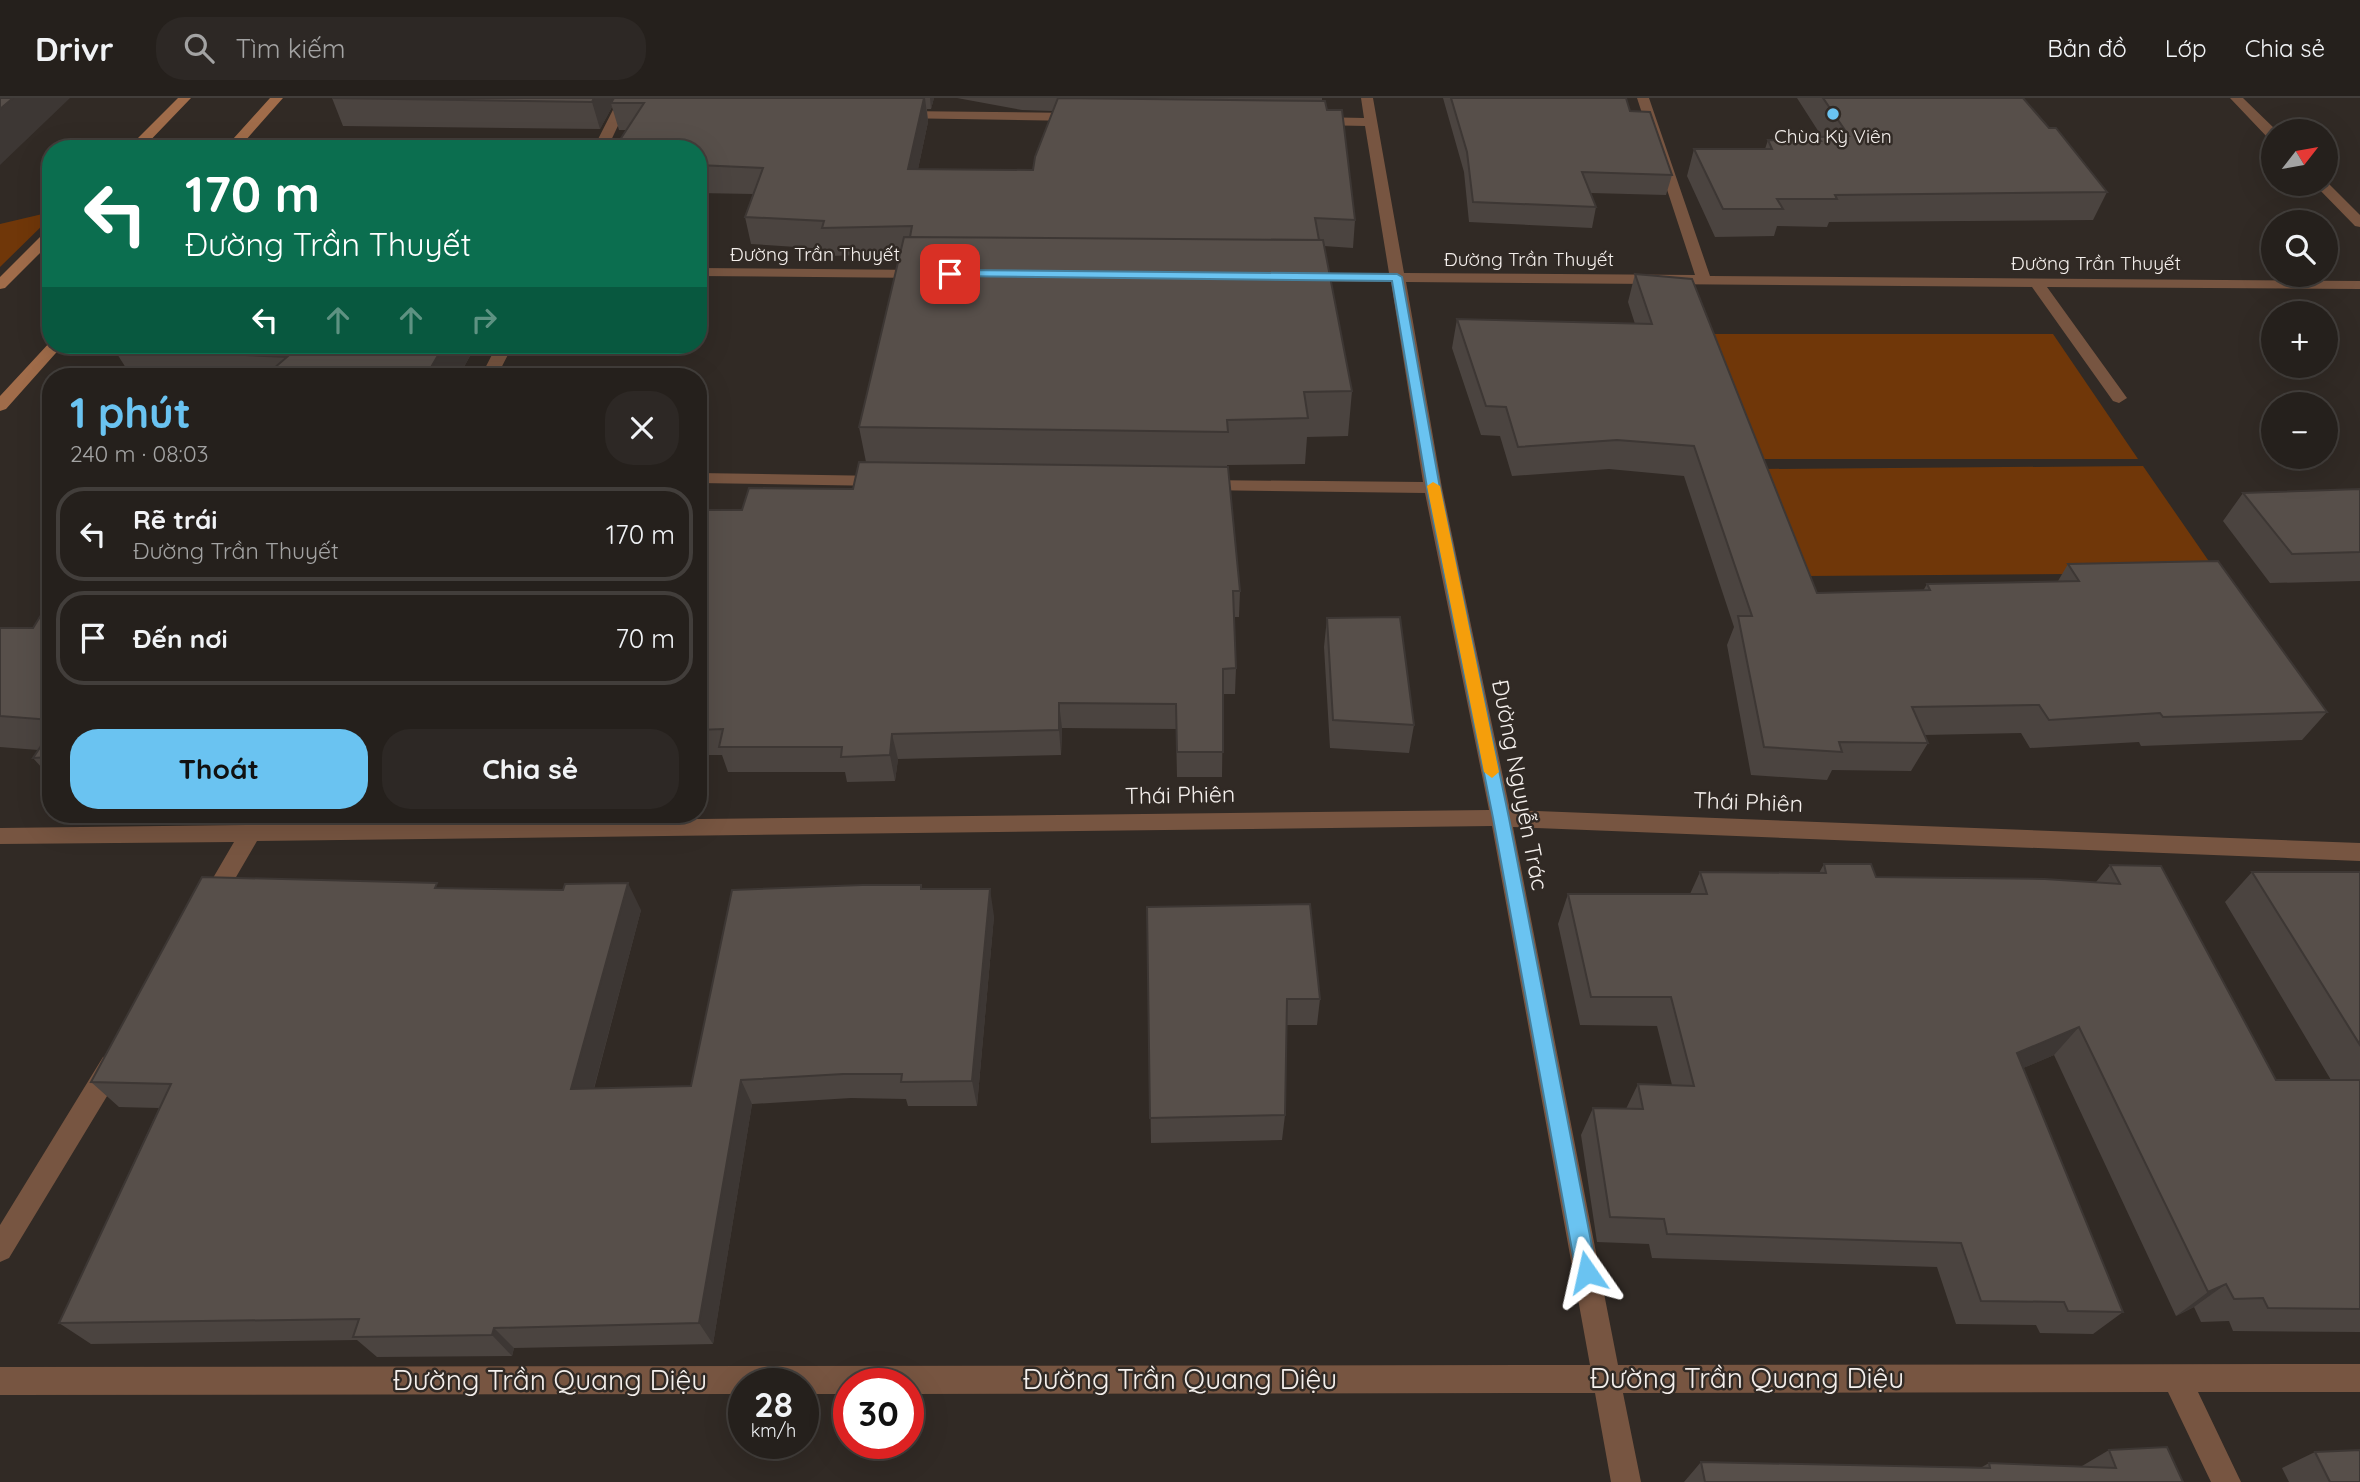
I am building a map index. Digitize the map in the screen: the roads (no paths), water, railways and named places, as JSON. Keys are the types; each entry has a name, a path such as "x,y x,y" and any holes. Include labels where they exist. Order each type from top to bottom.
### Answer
{"main road":[{"path":"143,140 185,98"},
{"path":"239,140 277,98"},
{"path":"0,285 42,242"},
{"path":"0,406 47,354"}],"street":[{"name":"Đường Nguyễn Trác","path":"1367,98 1433,488 1501,818 1626,1482"},
{"path":"1643,98 1704,280"},
{"path":"2236,98 2261,123"},
{"path":"605,140 625,107"},
{"path":"883,115 1092,118"},
{"path":"1301,121 1370,122"},
{"path":"2333,196 2360,223"},
{"name":"Đường Trần Thuyết","path":"707,272 936,274"},
{"name":"Đường Trần Thuyết","path":"1285,276 2360,285"},
{"path":"2036,282 2119,398"},
{"path":"707,478 906,481"},
{"path":"1184,484 1433,488"},
{"name":"Thái Phiên","path":"707,821 1501,818 2360,852"},
{"path":"195,927 258,823"},
{"name":"Thái Phiên","path":"0,836 258,823"},
{"path":"0,1249 123,1046"},
{"path":"2176,1378 2226,1482"},
{"name":"Đường Trần Quang Diệu","path":"0,1381 2360,1378"}],"place":[{"name":"Chùa Kỳ Viên","path":"1833,114"}]}
